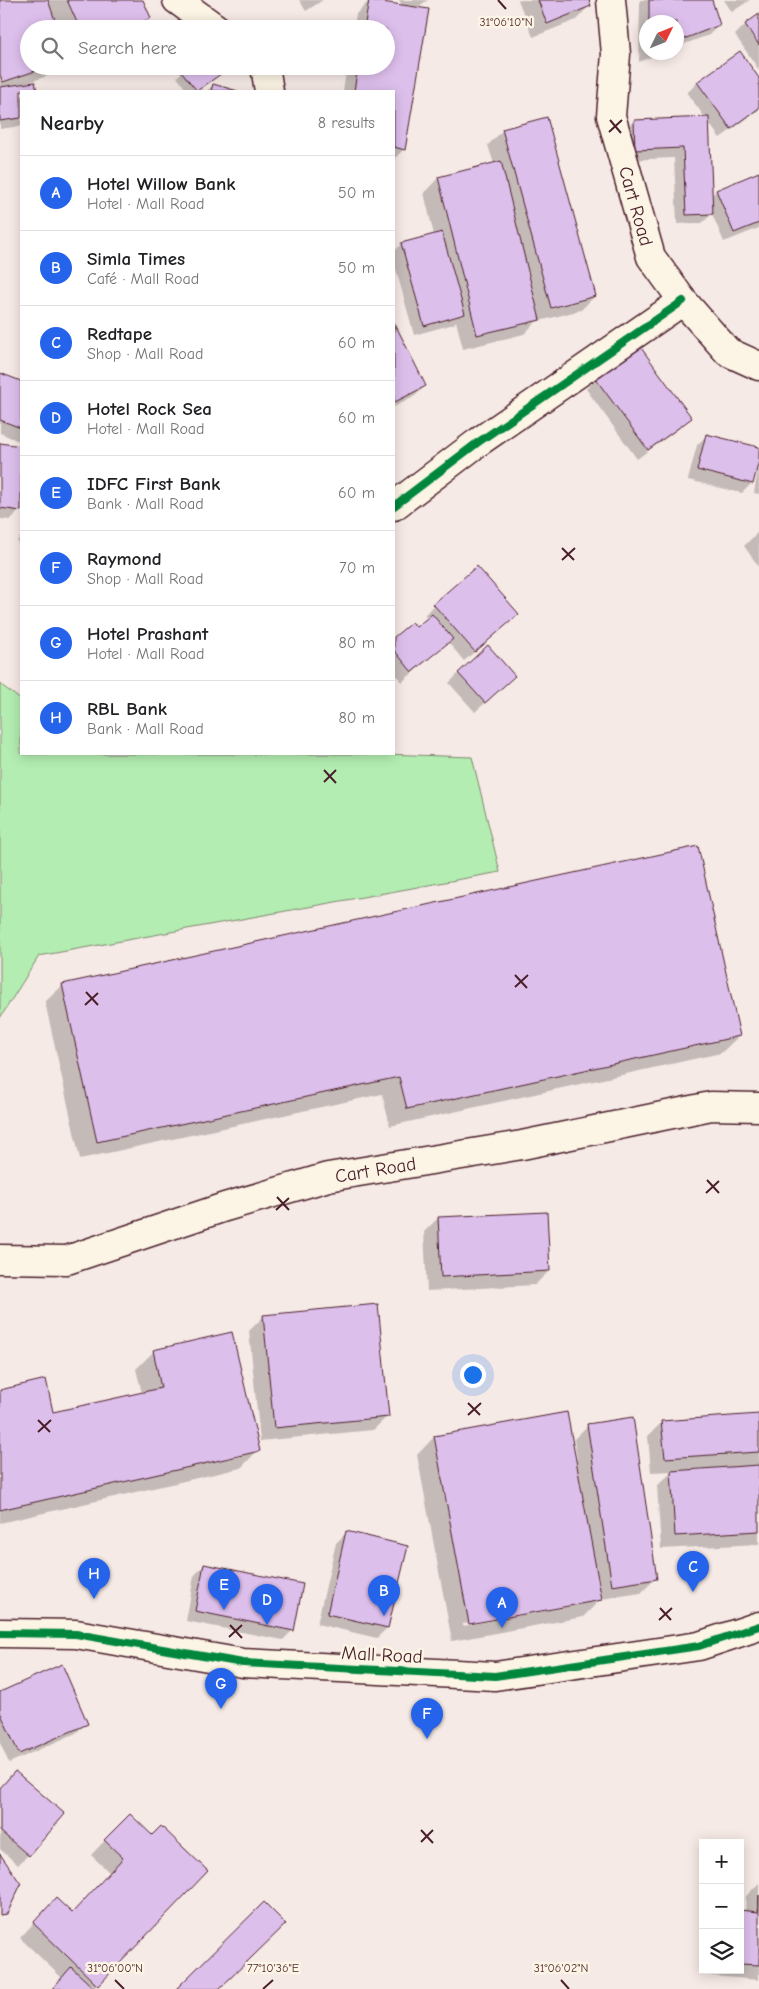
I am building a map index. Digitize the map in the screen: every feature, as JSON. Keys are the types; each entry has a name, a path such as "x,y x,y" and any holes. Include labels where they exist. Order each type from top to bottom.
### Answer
{"street":[{"path":"177,0 204,20"},
{"name":"Cart Road","path":"611,0 616,54 611,116 651,257 683,301 728,352 759,366"},
{"path":"267,75 270,90"},
{"path":"395,505 477,443 683,301"},
{"name":"Cart Road","path":"0,1259 67,1260 225,1207 328,1176 522,1145 711,1106 759,1107"},
{"name":"Mall Road","path":"0,1633 76,1634 243,1662 496,1676 699,1646 759,1626"}],"green space":[{"path":"0,684 20,699 20,755 395,754 472,757 500,872 39,956 0,1018"}],"building":[{"path":"0,0 48,0 55,20 20,20 20,75 24,75 3,82 0,75"},
{"path":"67,0 143,0 151,18 147,20 76,20"},
{"path":"369,0 429,9 405,150 395,147 395,90 354,90 357,75 395,75 395,20 366,20"},
{"path":"538,0 589,0 591,6 547,24"},
{"path":"649,0 712,0 720,25 684,39 684,15 649,15"},
{"path":"759,14 759,45 745,24"},
{"path":"740,51 759,78 759,108 731,129 697,82"},
{"path":"184,75 219,75 198,90 196,90"},
{"path":"35,82 37,90 20,90 20,118 0,121 0,87"},
{"path":"213,84 234,90 211,90"},
{"path":"547,117 596,296 551,308 502,129"},
{"path":"709,117 713,214 686,215 683,148 635,150 634,120"},
{"path":"501,161 540,320 477,335 438,177"},
{"path":"759,172 759,223 734,233 716,190"},
{"path":"442,232 465,314 424,326 401,243"},
{"path":"395,324 426,386 395,402"},
{"path":"639,345 692,418 648,450 595,378"},
{"path":"0,373 20,381 20,428 0,420"},
{"path":"706,434 759,447 759,460 753,484 697,470"},
{"path":"0,443 20,446 20,511 0,508"},
{"path":"477,566 519,614 475,652 433,604"},
{"path":"432,614 453,639 412,672 395,651 395,636 412,622 416,627"},
{"path":"488,645 515,676 485,703 458,673"},
{"path":"698,846 740,1036 407,1109 399,1077 97,1142 62,984"},
{"path":"547,1212 550,1271 441,1277 438,1217"},
{"path":"378,1304 389,1417 274,1428 263,1315"},
{"path":"232,1332 260,1451 0,1510 0,1390 46,1379 53,1412 161,1388 153,1350"},
{"path":"567,1412 602,1600 469,1624 434,1436"},
{"path":"759,1414 759,1452 665,1458 661,1421"},
{"path":"633,1417 657,1579 612,1586 587,1424"},
{"path":"759,1465 759,1531 675,1536 671,1471"},
{"path":"346,1531 408,1546 388,1628 327,1614"},
{"path":"204,1564 303,1584 294,1631 195,1611"},
{"path":"62,1664 88,1724 19,1754 0,1712 0,1692"},
{"path":"15,1771 65,1814 29,1856 0,1831 0,1788"},
{"path":"130,1814 152,1835 161,1826 208,1871 98,1986 33,1923 56,1898 72,1913 123,1858 104,1840"},
{"path":"0,1854 21,1884 7,1914 0,1915"},
{"path":"759,1895 759,1965 744,1964 744,1910 758,1912"},
{"path":"264,1902 286,1924 219,1989 176,1989"},
{"path":"71,1967 95,1989 52,1989"}],"cycle path":[{"path":"395,505 477,443 683,301"},
{"path":"0,1633 76,1634 243,1663 495,1676 699,1646 759,1626"}],"place":[{"name":"Redtape","path":"693,1592"},
{"name":"RBL Bank","path":"94,1599"},
{"name":"IDFC First Bank","path":"224,1610"},
{"name":"Simla Times","path":"384,1616"},
{"name":"Hotel Rock Sea","path":"267,1625"},
{"name":"Hotel Willow Bank","path":"502,1628"},
{"name":"Hotel Prashant","path":"221,1709"},
{"name":"Raymond","path":"427,1739"}]}
